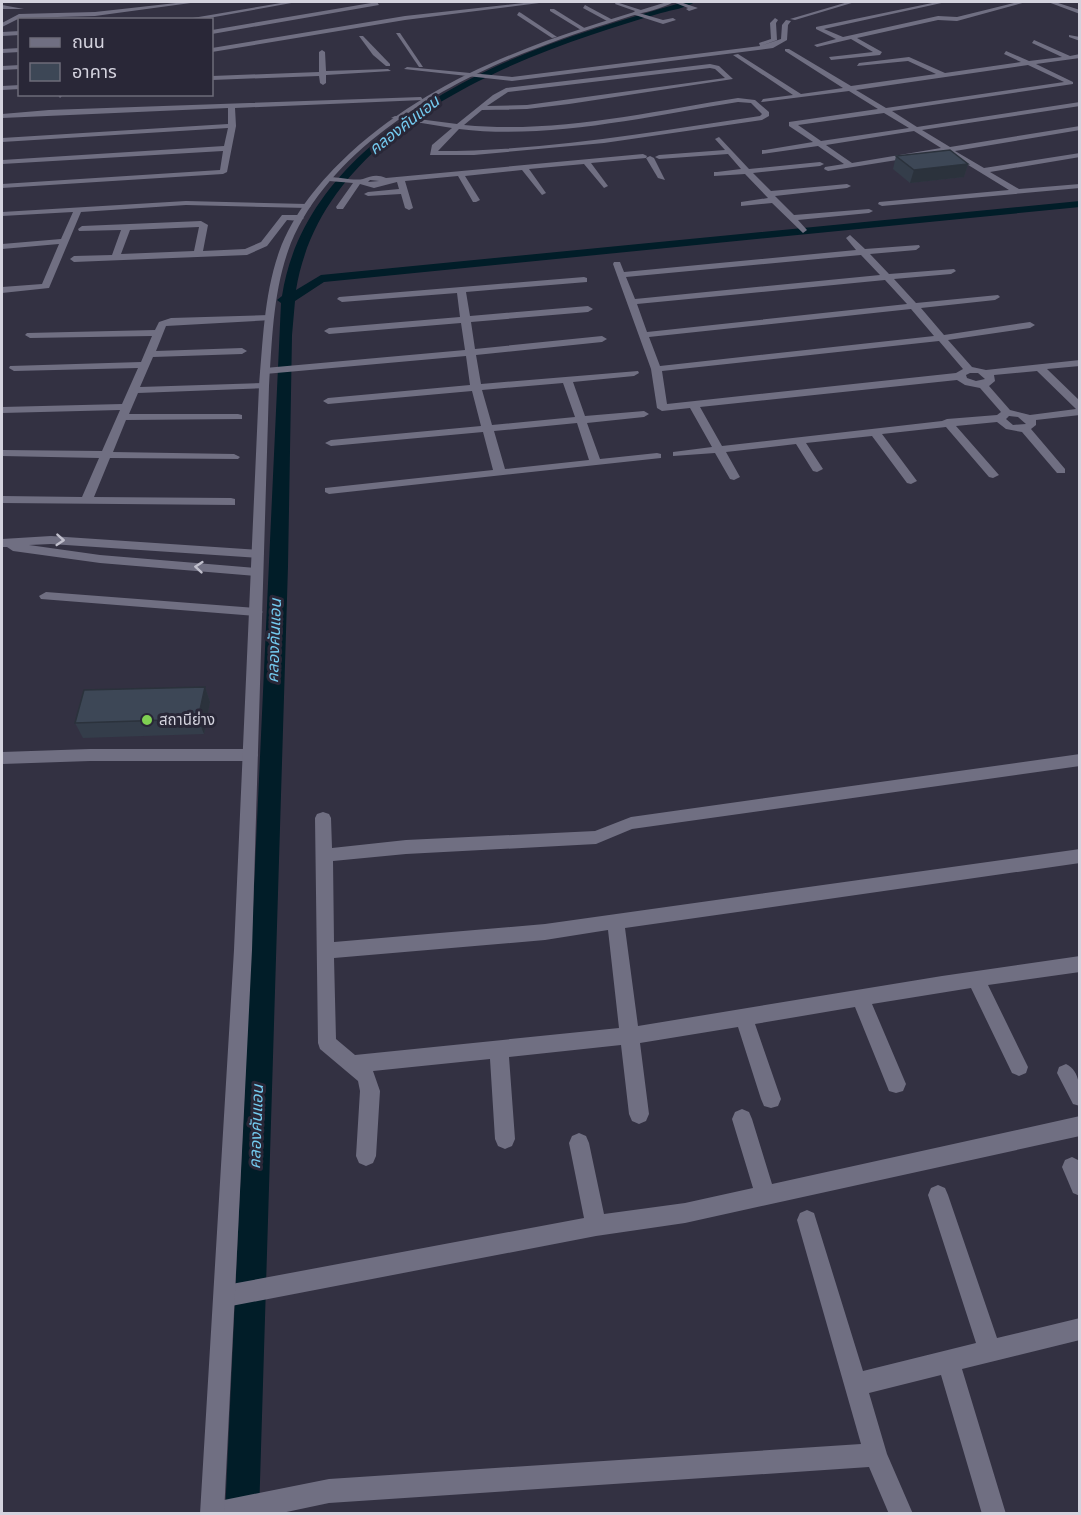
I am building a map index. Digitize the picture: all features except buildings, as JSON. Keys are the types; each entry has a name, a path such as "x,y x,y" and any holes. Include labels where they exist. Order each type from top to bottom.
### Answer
{"street":[{"path":"4,7 24,2"},
{"path":"2,25 19,16 95,17 195,2"},
{"path":"253,2 292,25"},
{"path":"195,18 294,2"},
{"path":"213,32 376,2 387,9"},
{"path":"213,50 405,18 544,2"},
{"path":"650,12 671,2"},
{"path":"678,2 689,7"},
{"path":"505,78 767,44 774,40 773,23 838,2"},
{"path":"785,18 852,2"},
{"path":"844,40 818,28 943,2"},
{"path":"914,7 957,19 1023,2"},
{"path":"1051,2 1080,12"},
{"path":"617,3 638,13"},
{"path":"168,6 181,18"},
{"path":"2,20 21,9 4,7"},
{"path":"585,7 609,20"},
{"path":"552,10 583,28"},
{"path":"74,259 247,252 258,248 363,144 421,99 468,73 583,28 638,13 650,12 677,20 664,22 650,12"},
{"path":"396,14 405,18"},
{"path":"519,14 554,38"},
{"path":"623,17 635,21"},
{"path":"818,45 944,17"},
{"path":"249,74 421,66 520,79 774,46 784,40 785,18"},
{"path":"300,30 307,35"},
{"path":"2,34 18,33"},
{"path":"398,34 421,66"},
{"path":"1071,36 1080,39"},
{"path":"361,37 381,61 396,68 468,73"},
{"path":"831,58 880,53 853,38"},
{"path":"1034,42 1068,57"},
{"path":"2,51 18,51"},
{"path":"787,51 986,170 1016,191"},
{"path":"322,52 323,83"},
{"path":"1006,53 1080,87"},
{"path":"736,55 800,96"},
{"path":"763,101 1080,56"},
{"path":"859,65 909,59 943,75"},
{"path":"399,118 458,126 468,128 545,126 738,100 753,102 766,114 762,118 604,141 474,153 437,155 432,153 435,147 458,126 495,96 506,90 717,67 730,80 548,105 482,108"},
{"path":"2,68 18,69"},
{"path":"213,76 224,72 274,75 324,71"},
{"path":"222,89 224,72"},
{"path":"273,87 274,75"},
{"path":"850,165 792,124 1067,81 1080,77"},
{"path":"2,86 15,87"},
{"path":"2,116 275,102 421,99"},
{"path":"2,162 158,107 275,102"},
{"path":"765,152 1080,104"},
{"path":"2,140 37,149 223,172 232,126 231,105"},
{"path":"2,186 37,149 40,114"},
{"path":"37,149 232,126"},
{"path":"828,169 1080,128"},
{"path":"719,139 746,171 803,230"},
{"path":"37,149 228,148"},
{"path":"330,179 400,180 586,162 730,152"},
{"path":"986,170 1080,155"},
{"path":"651,157 662,178"},
{"path":"586,162 604,186"},
{"path":"717,174 819,164"},
{"path":"525,168 542,193"},
{"path":"461,175 476,200"},
{"path":"400,180 409,208"},
{"path":"340,207 359,181"},
{"path":"744,204 771,197 847,186"},
{"path":"882,204 1080,186"},
{"path":"363,195 404,191"},
{"path":"2,214 186,203 296,212"},
{"path":"2,290 45,286 78,209"},
{"path":"792,218 843,217 869,211"},
{"path":"296,212 275,279 269,318 257,572 233,1295 219,1513 329,1491 812,1457 876,1455"},
{"path":"82,229 203,224 198,254"},
{"path":"116,257 127,226"},
{"path":"850,238 914,306 940,338 965,373 966,382 983,384 991,378 985,373"},
{"path":"2,246 64,241"},
{"path":"622,275 916,247"},
{"path":"616,264 645,335 656,369 662,408 965,373 1080,363"},
{"path":"631,302 951,271"},
{"path":"342,299 584,280"},
{"path":"461,289 476,387 500,473"},
{"path":"645,335 995,297"},
{"path":"329,331 588,309"},
{"path":"86,501 156,333 162,324 171,321 269,318"},
{"path":"656,369 940,338 1030,325"},
{"path":"30,335 156,333"},
{"path":"132,390 602,339"},
{"path":"148,354 242,351"},
{"path":"14,368 143,364"},
{"path":"1039,368 1080,409"},
{"path":"328,401 633,373"},
{"path":"567,380 579,421 595,461"},
{"path":"983,384 1004,415 1007,426 1080,409"},
{"path":"694,405 734,477"},
{"path":"2,410 238,417"},
{"path":"331,443 644,414"},
{"path":"677,454 1004,415"},
{"path":"947,422 993,475"},
{"path":"1027,423 1061,471"},
{"path":"874,431 910,482"},
{"path":"799,440 817,469"},
{"path":"2,453 234,457"},
{"path":"329,490 657,456"},
{"path":"2,500 231,502"},
{"path":"2,544 51,540 258,554"},
{"path":"2,544 100,559 257,572"},
{"path":"46,596 256,612"},
{"path":"2,758 90,755 251,755"},
{"path":"325,855 406,847 596,837 631,823 1080,760"},
{"path":"323,818 327,1043 366,1076 370,1091 366,1156"},
{"path":"324,951 545,932 1080,856"},
{"path":"616,923 639,1114"},
{"path":"354,1064 631,1036 1080,964"},
{"path":"976,979 1019,1067"},
{"path":"861,999 896,1084"},
{"path":"744,1018 771,1099"},
{"path":"499,1050 505,1139"},
{"path":"1066,1073 1080,1097"},
{"path":"742,1119 765,1195"},
{"path":"233,1295 597,1226 685,1213 1080,1126"},
{"path":"579,1143 597,1226"},
{"path":"938,1195 990,1351"},
{"path":"807,1220 876,1455 901,1514"},
{"path":"854,1385 1080,1329"},
{"path":"949,1362 994,1514"}],"waterway":[{"name":"คลองคันแอน","path":"289,298 295,264 313,220 322,205 356,165 392,132 430,104 470,81 555,44 691,2"},
{"path":"289,298 298,295 321,279 1080,204"},
{"name":"คลองคันแอน","path":"242,1514 279,566 285,335 289,298"},
{"name":"คลองคันแอน","path":"284,300 289,298"}],"place":[{"name":"สถานีย่าง","path":"147,720"}]}
